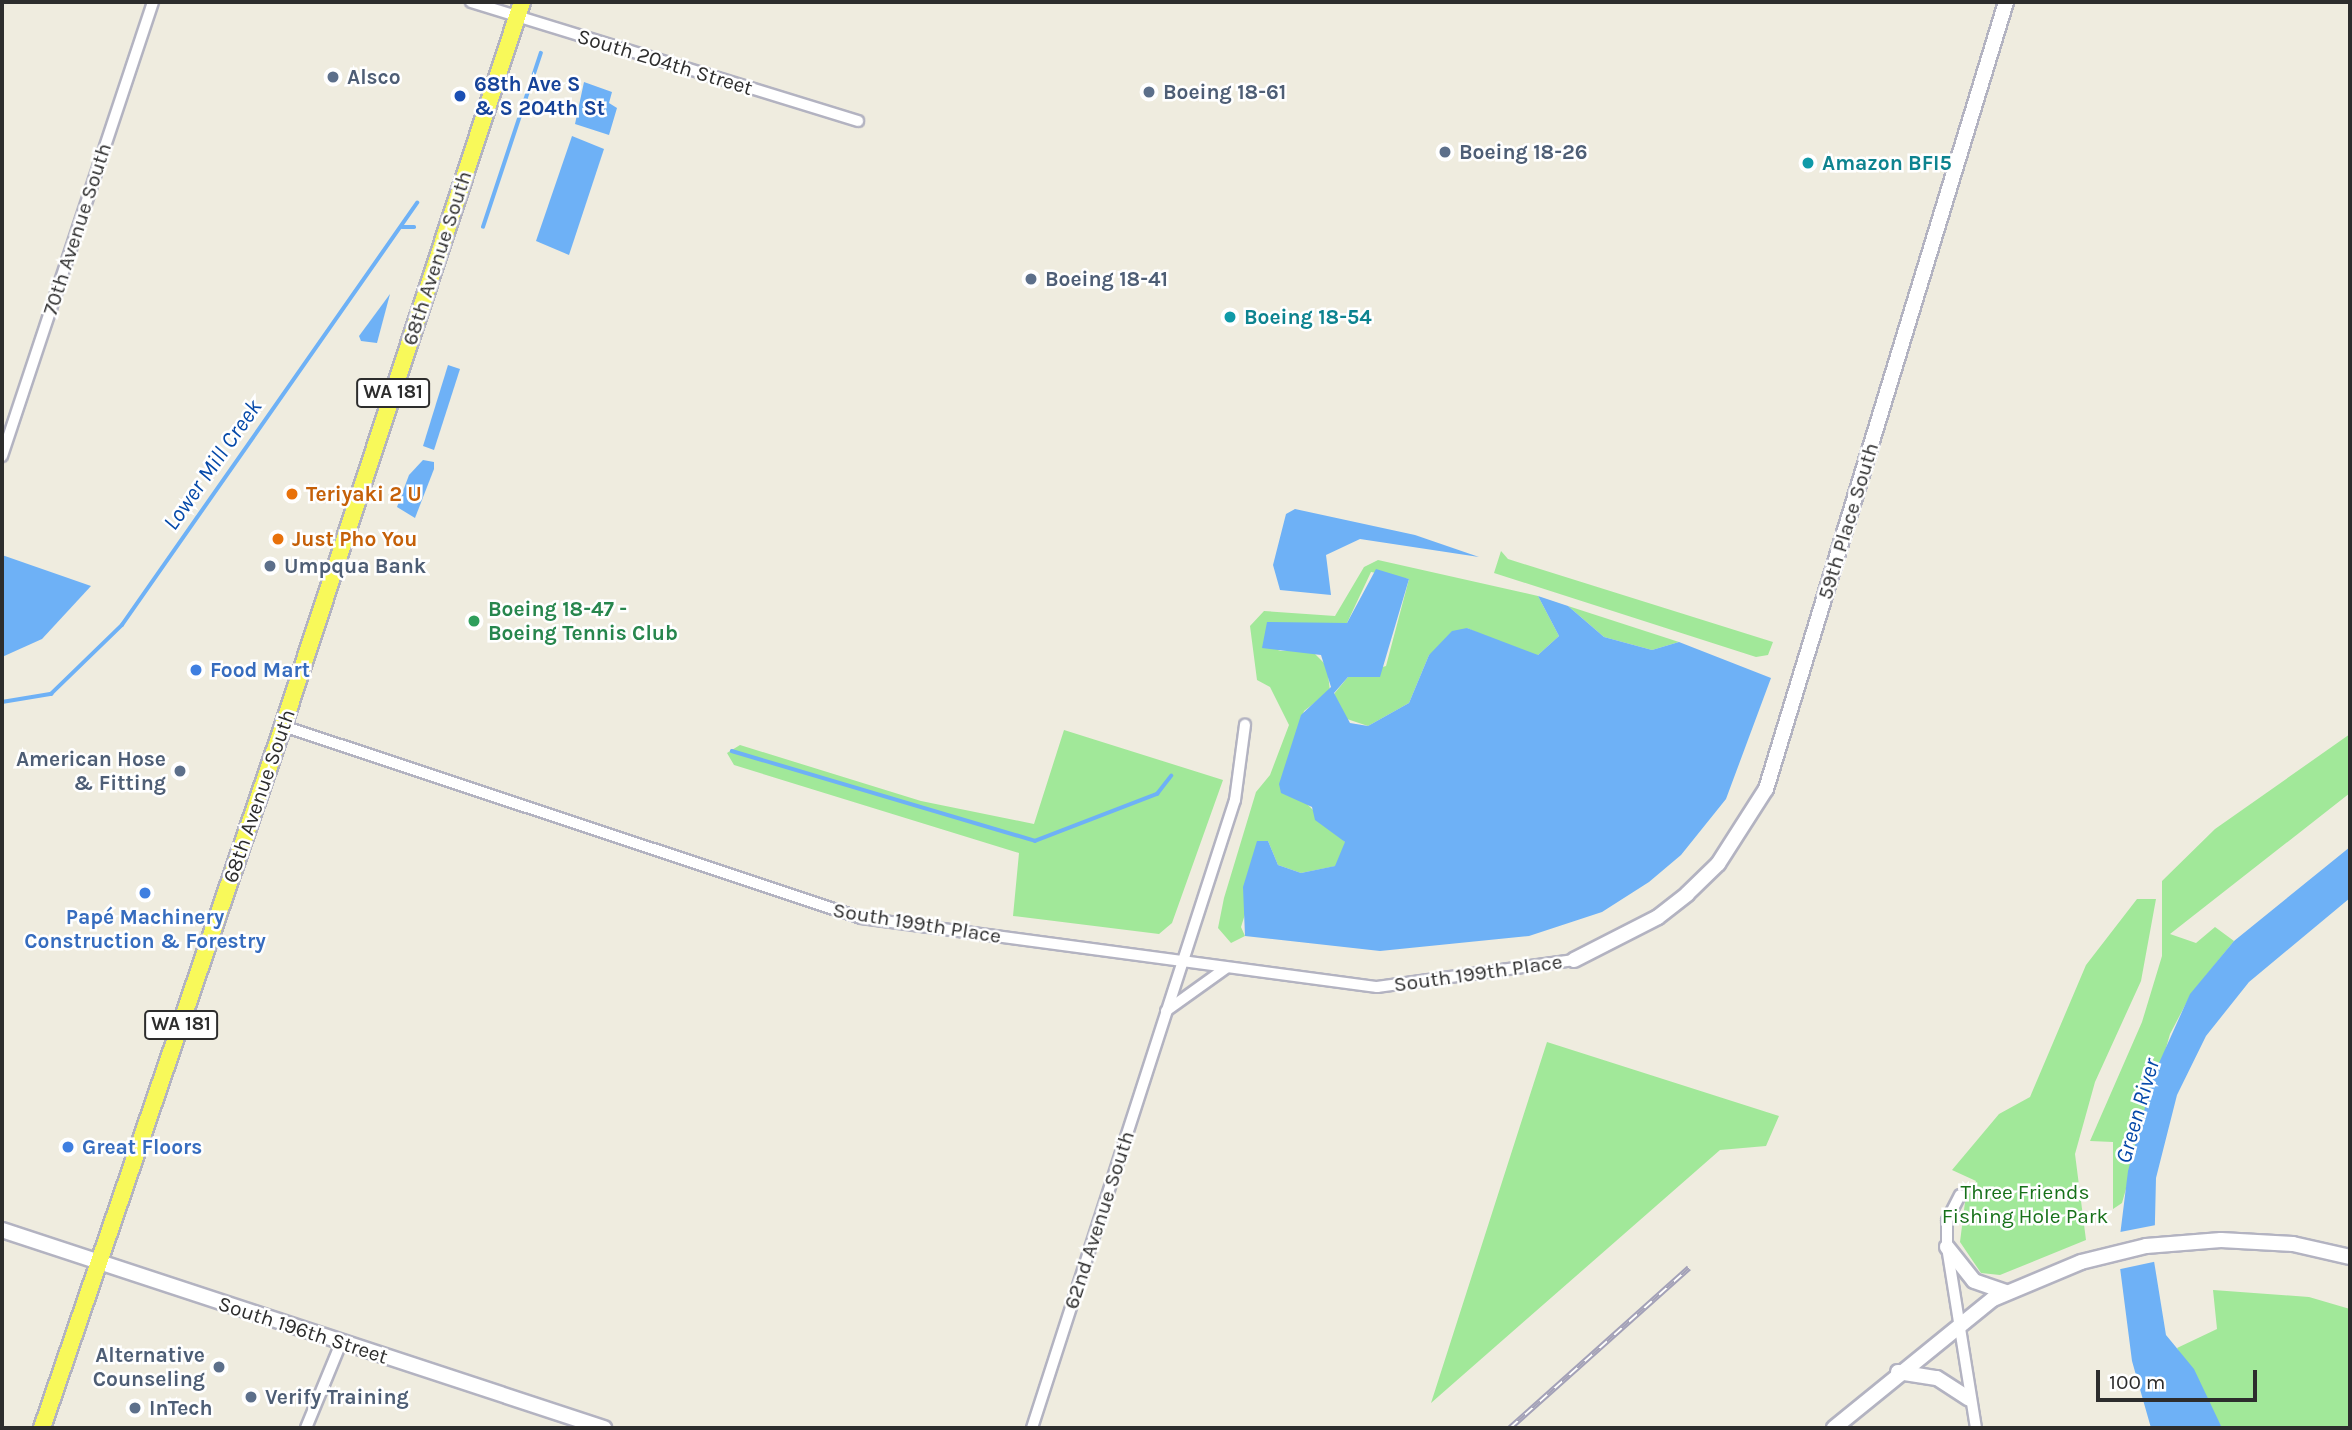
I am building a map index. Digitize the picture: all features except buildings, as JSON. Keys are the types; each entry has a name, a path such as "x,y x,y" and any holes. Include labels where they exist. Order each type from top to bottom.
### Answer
{"main road":[{"name":"59th Place South","path":"1574,960 1658,918 1687,894 1718,864 1766,789 2006,2"},
{"name":"68th Avenue South","path":"42,1428 284,726 519,9"},
{"name":"South 196th Street","path":"2,1230 604,1428"},
{"path":"1834,1428 1956,1325 2006,1292 2081,1262 2182,1241 2251,1241 2350,1257"},
{"path":"1947,1247 1974,1281 2006,1292"},
{"path":"1898,1372 1937,1378 1969,1399"}],"street":[{"name":"70th Avenue South","path":"2,456 153,2"},
{"name":"South 204th Street","path":"471,2 519,9 858,121"},
{"name":"62nd Avenue South","path":"1032,1428 1235,800 1245,725"},
{"name":"South 199th Place","path":"284,726 851,916 1377,987 1574,960"},
{"path":"1166,1011 1226,968"},
{"path":"1959,1195 1947,1220 1947,1247 1956,1325 1976,1428"},
{"path":"306,1428 341,1343"}],"green space":[{"path":"1501,551 1508,559 1773,642 1768,655 1756,657 1494,573"},
{"path":"1378,560 1538,596 1559,636 1538,655 1526,655 1467,628 1429,655 1409,703 1368,726 1341,717 1334,694 1348,677 1386,666 1409,579 1371,572 1347,623 1278,651 1311,650 1327,666 1330,691 1304,711 1295,741 1305,802 1345,842 1345,850 1336,866 1301,873 1278,865 1268,841 1241,927 1245,936 1231,943 1218,928 1224,898 1256,792 1270,775 1289,725 1270,687 1257,680 1250,626 1264,611 1335,616 1364,567"},
{"path":"1568,606 1679,642 1652,650 1604,637"},
{"path":"1064,730 1223,780 1172,923 1159,934 1013,916 1019,853 734,765 727,753 740,745 921,801 1034,824"},
{"path":"2350,734 2350,793 2170,934 2196,943 2215,927 2234,941 2191,994 2170,1034 2122,1203 2113,1209 2113,1142 2090,1141 2142,1022 2162,956 2162,881 2215,829"},
{"name":"Three Friends Fishing Hole Park","path":"2137,899 2156,899 2141,981 2095,1082 2075,1154 2086,1240 2000,1275 1981,1273 1960,1242 1965,1202 1976,1181 1952,1170 1999,1114 2030,1097 2086,965"},
{"path":"1547,1042 1779,1116 1766,1146 1720,1150 1431,1403"},
{"path":"2213,1290 2309,1297 2350,1309 2350,1428 2222,1428 2177,1348 2217,1329"}],"water":[{"path":"584,82 612,92 609,103 617,108 609,135 575,124"},
{"path":"572,136 604,149 569,255 536,241"},
{"path":"390,294 377,343 361,341 359,336"},
{"path":"448,365 460,369 434,450 423,446"},
{"path":"423,460 434,462 434,469 415,518 397,507 409,475"},
{"path":"1295,509 1415,535 1479,557 1360,539 1326,555 1331,595 1280,590 1273,565 1286,514"},
{"path":"2,555 91,586 42,639 2,657"},
{"path":"1376,569 1409,579 1380,677 1348,677 1334,693 1350,723 1368,726 1409,703 1429,655 1452,631 1467,628 1538,655 1559,636 1538,596 1568,606 1604,637 1652,650 1679,642 1771,678 1726,799 1681,855 1649,882 1602,912 1529,936 1380,951 1245,936 1243,887 1257,841 1268,841 1278,865 1301,873 1335,866 1345,842 1315,820 1312,807 1281,793 1279,784 1301,715 1331,687 1321,655 1262,648 1267,622 1347,623"},
{"path":"2350,847 2350,898 2249,982 2206,1036 2177,1095 2156,1178 2154,1261 2166,1335 2194,1369 2222,1428 2151,1428 2132,1361 2118,1252 2128,1171 2154,1074 2190,994 2234,941"}],"pier":[{"path":"2156,1225 2158,1261 2116,1270 2115,1233"}],"waterway":[{"path":"483,227 541,53"},
{"name":"Lower Mill Creek","path":"2,702 51,694 122,625 417,203"},
{"path":"402,227 414,227"},
{"path":"732,751 1035,841 1157,794 1171,776"}],"railway":[{"path":"1510,1428 1689,1268"}],"place":[{"name":"Alsco","path":"333,77"},
{"name":"Boeing 18-61","path":"1149,92"},
{"name":"68th Ave S & S 204th St","path":"460,96"},
{"name":"Boeing 18-26","path":"1445,152"},
{"name":"Amazon BFI5","path":"1808,163"},
{"name":"Boeing 18-41","path":"1031,279"},
{"name":"Boeing 18-54","path":"1230,317"},
{"name":"Teriyaki 2 U","path":"292,494"},
{"name":"Just Pho You","path":"278,539"},
{"name":"Umpqua Bank","path":"270,566"},
{"name":"Boeing 18-47 - Boeing Tennis Club","path":"474,621"},
{"name":"Food Mart","path":"196,670"},
{"name":"American Hose & Fitting","path":"180,771"},
{"name":"Papé Machinery Construction & Forestry","path":"145,893"},
{"name":"Great Floors","path":"68,1147"},
{"name":"Alternative Counseling","path":"219,1367"},
{"name":"Verify Training","path":"251,1397"},
{"name":"InTech","path":"135,1408"}],"water label":[{"name":"Green River","path":"2138,1111"}]}
